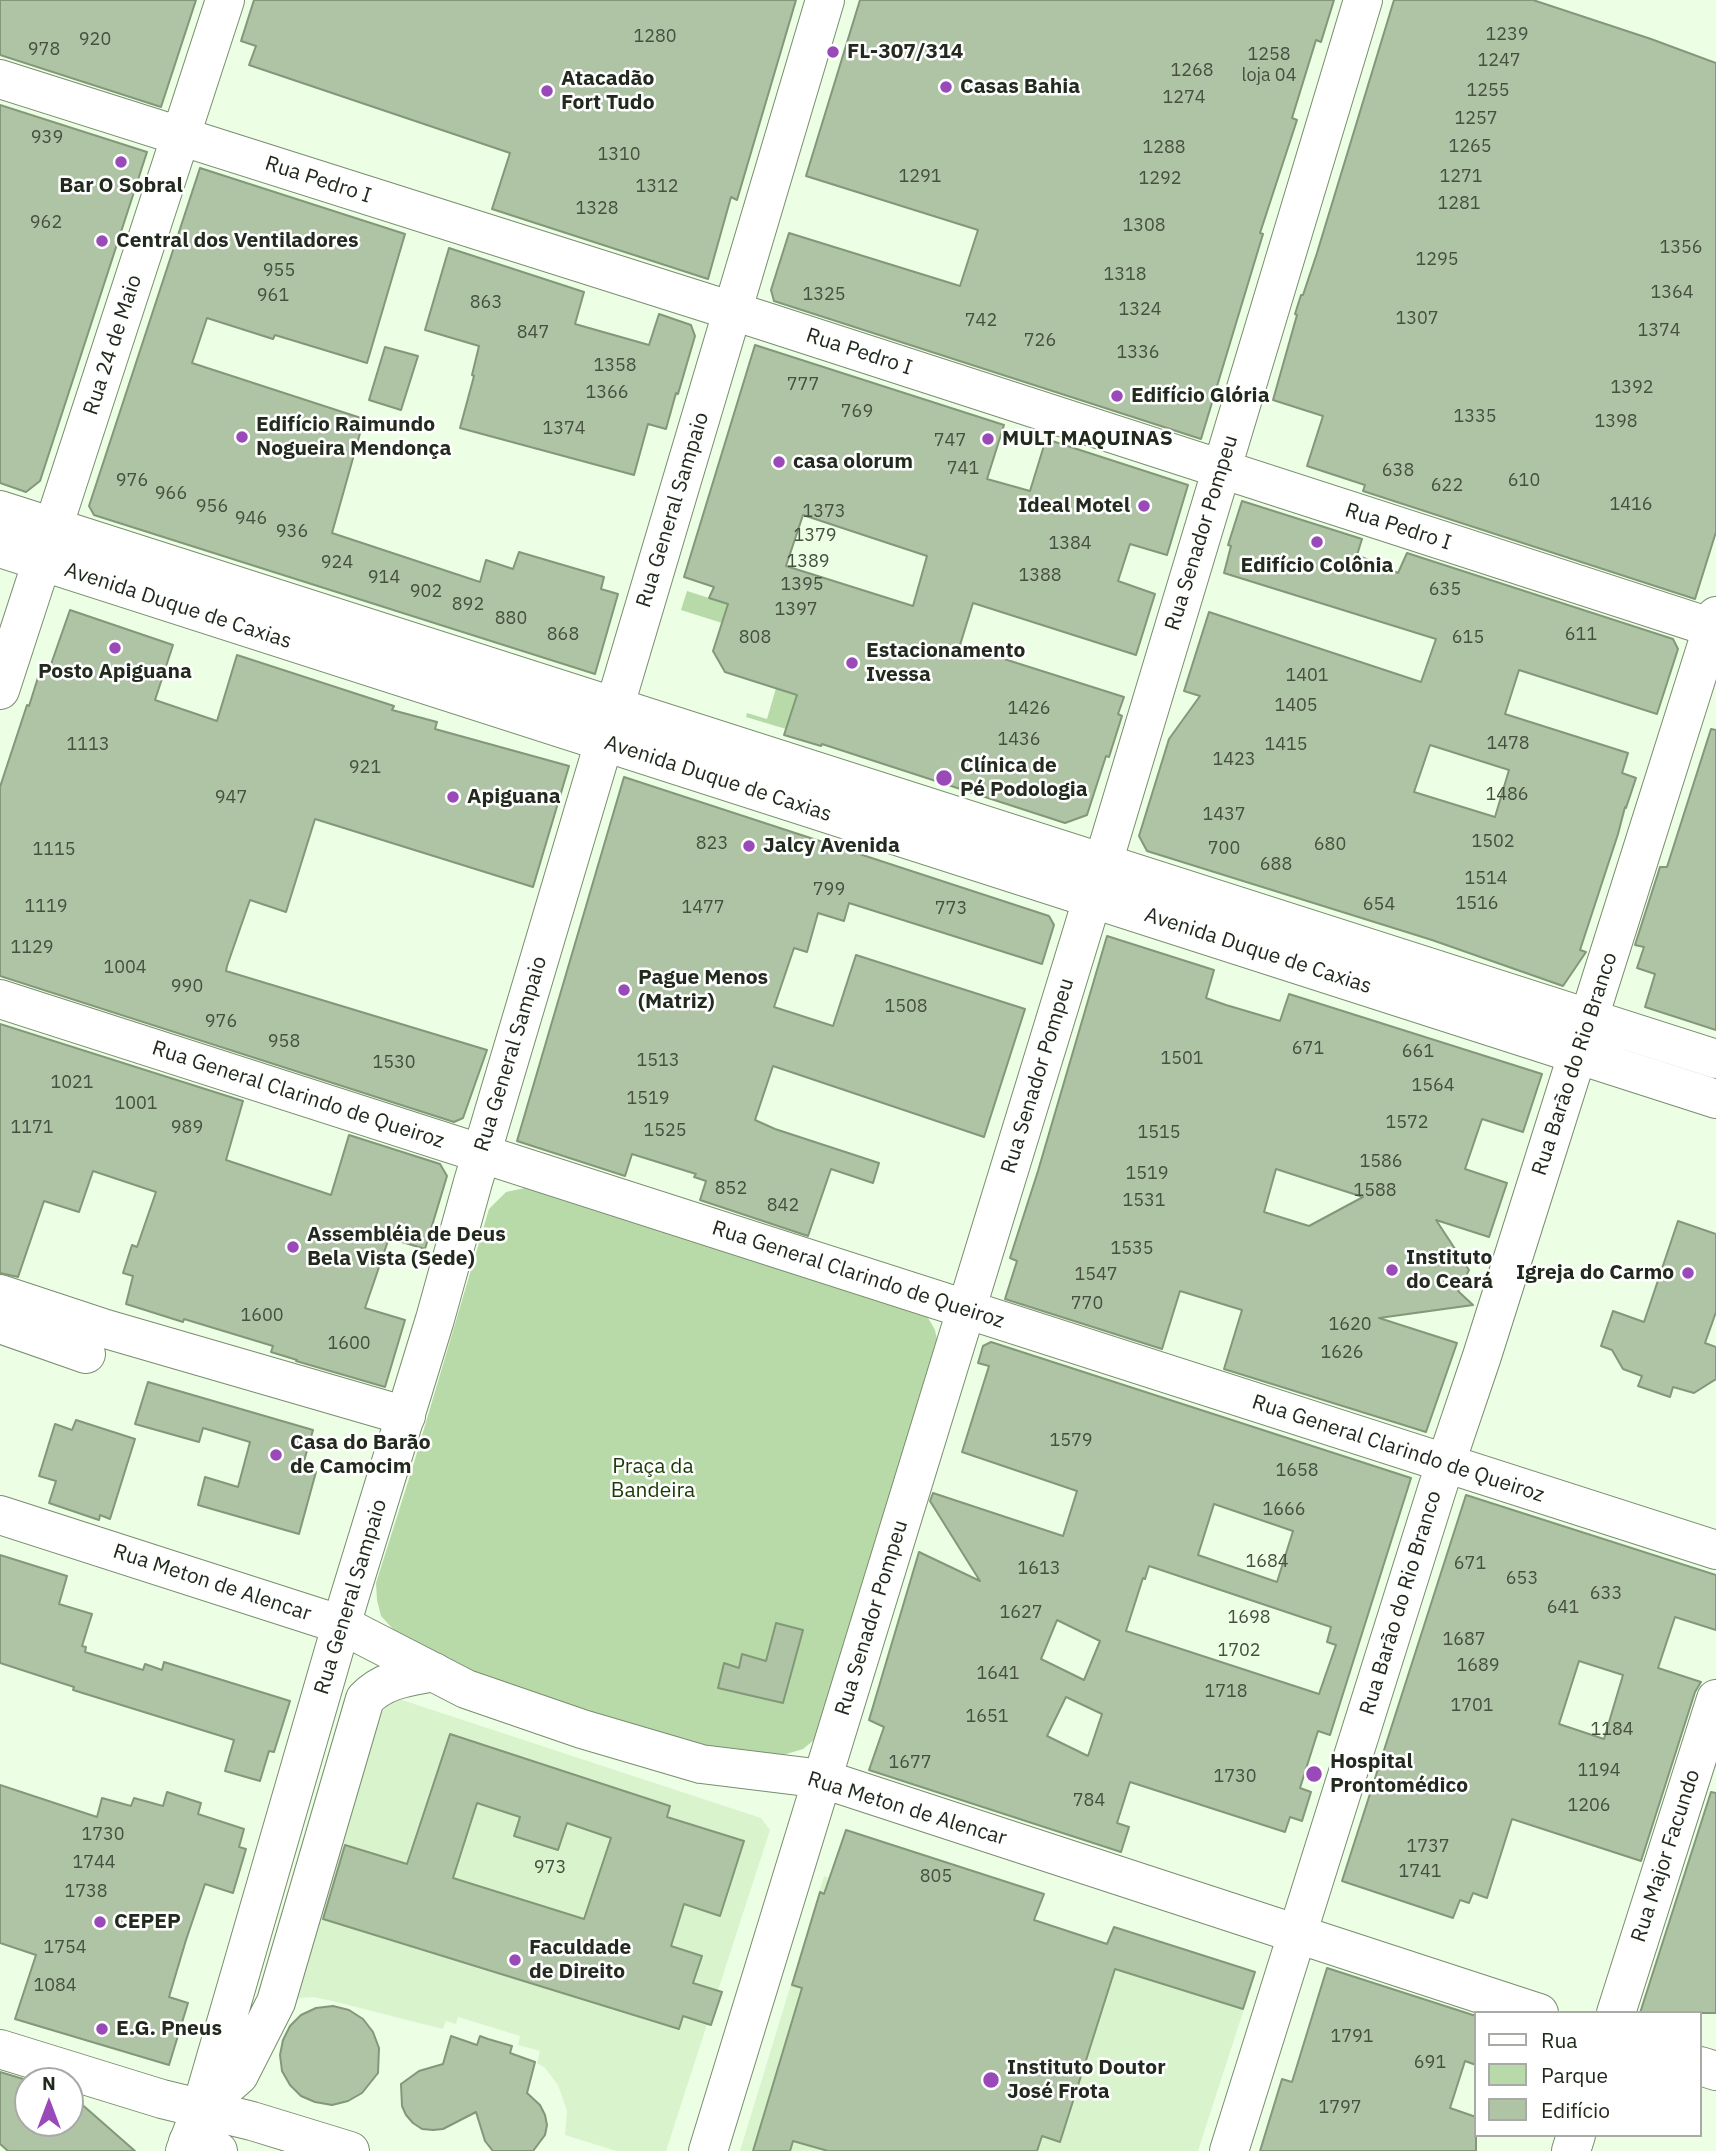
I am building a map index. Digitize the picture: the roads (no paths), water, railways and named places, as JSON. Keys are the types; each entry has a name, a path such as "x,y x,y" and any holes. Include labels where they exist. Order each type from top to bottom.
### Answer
{"street":[{"name":"Rua 24 de Maio","path":"0,690 225,0"},
{"name":"Rua General Sampaio","path":"198,2138 342,1625 407,1416 481,1154 825,0"},
{"name":"Rua Senador Pompeu","path":"708,2151 1092,899 1363,0"},
{"name":"Rua Pedro I","path":"0,79 1715,625"},
{"name":"Avenida Duque de Caxias","path":"0,510 46,544 609,725 1092,899 1716,1099"},
{"name":"Avenida Duque de Caxias","path":"0,548 46,544"},
{"name":"Rua Barão do Rio Branco","path":"1229,2151 1445,1465 1715,625"},
{"name":"Avenida Duque de Caxias","path":"609,725 1103,862 1716,1059"},
{"name":"Rua General Clarindo de Queiroz","path":"0,999 1716,1550"},
{"path":"0,1294 106,1329 407,1416"},
{"path":"0,1324 86,1354"},
{"name":"Rua Meton de Alencar","path":"0,1515 342,1625 466,1689 582,1729 701,1764 823,1779 1532,2011"},
{"path":"198,2138 239,2075 276,2002 365,1699 380,1685 434,1672"},
{"name":"Rua Major Facundo","path":"1617,2011 1716,1699"},
{"path":"0,2049 162,2099 198,2138"},
{"path":"198,2138 252,2121 350,2151"}],"place":[{"name":"FL-307/314","path":"833,52"},
{"name":"Casas Bahia","path":"946,87"},
{"name":"Atacadão Fort Tudo","path":"547,91"},
{"name":"Bar O Sobral","path":"121,162"},
{"name":"Central dos Ventiladores","path":"102,241"},
{"name":"Edifício Glória","path":"1117,396"},
{"name":"Edifício Raimundo Nogueira Mendonça","path":"242,437"},
{"name":"MULT MAQUINAS","path":"988,439"},
{"name":"casa olorum","path":"779,462"},
{"name":"Ideal Motel","path":"1144,506"},
{"name":"Edifício Colônia","path":"1317,542"},
{"name":"Posto Apiguana","path":"115,648"},
{"name":"Estacionamento Ivessa","path":"852,663"},
{"name":"Clínica de Pé Podologia","path":"944,778"},
{"name":"Apiguana","path":"453,797"},
{"name":"Jalcy Avenida","path":"749,846"},
{"name":"Pague Menos (Matriz)","path":"624,990"},
{"name":"Assembléia de Deus Bela Vista (Sede)","path":"293,1247"},
{"name":"Instituto do Ceará","path":"1392,1270"},
{"name":"Igreja do Carmo","path":"1688,1273"},
{"name":"Casa do Barão de Camocim","path":"276,1455"},
{"name":"Hospital Prontomédico","path":"1314,1774"},
{"name":"CEPEP","path":"100,1922"},
{"name":"Faculdade de Direito","path":"515,1960"},
{"name":"E.G. Pneus","path":"102,2029"},
{"name":"Instituto Doutor José Frota","path":"991,2080"}],"park label":[{"name":"Praça da Bandeira","path":"653,1479"}]}
